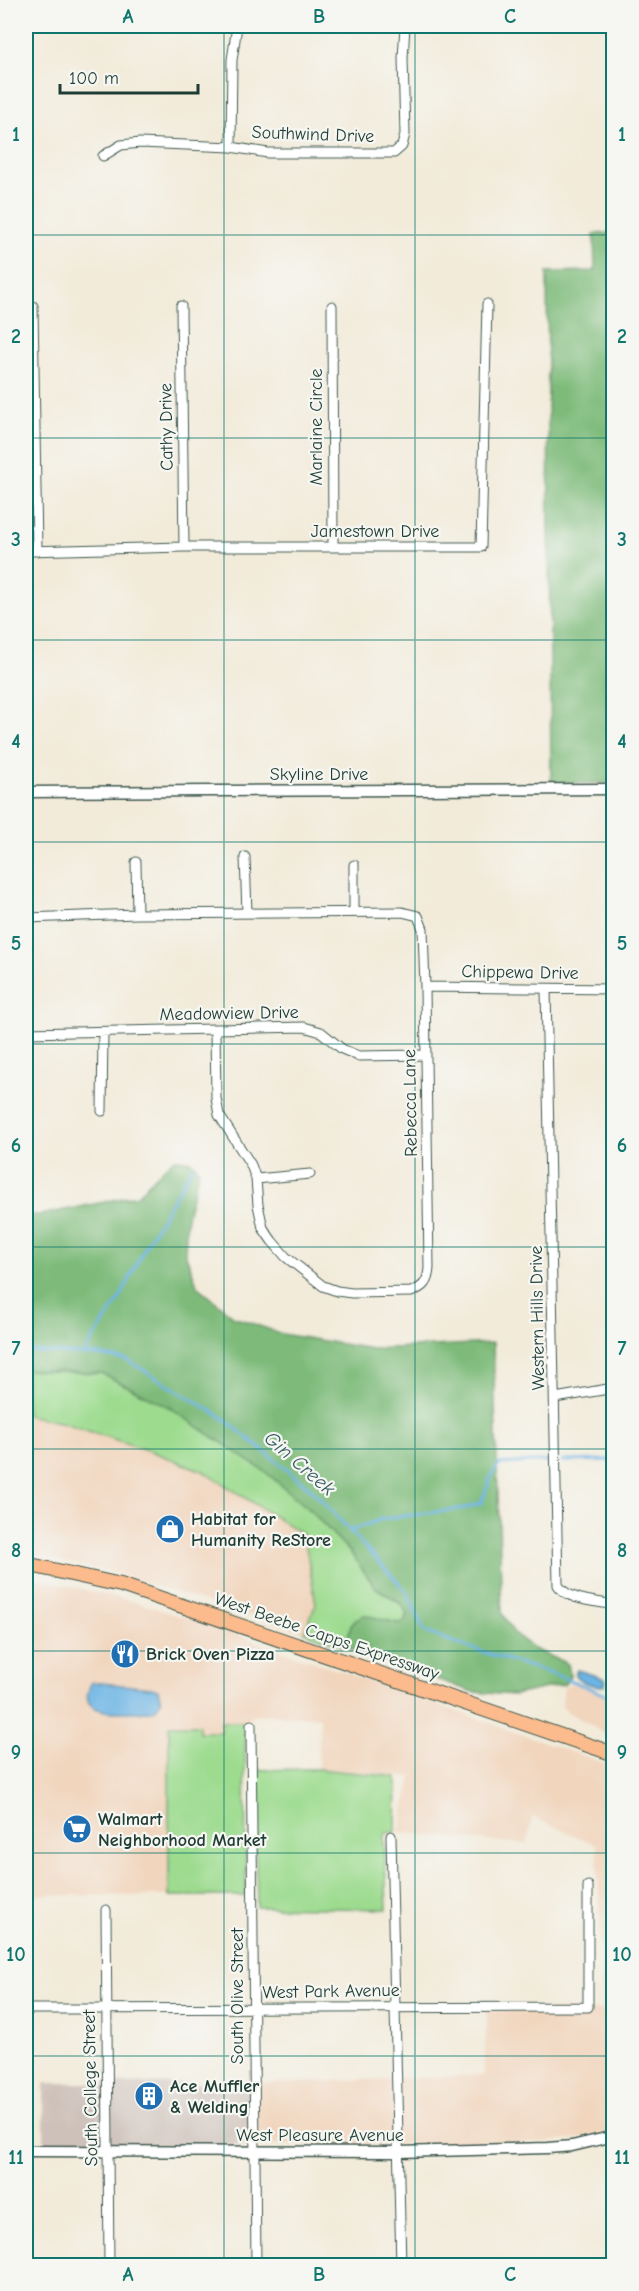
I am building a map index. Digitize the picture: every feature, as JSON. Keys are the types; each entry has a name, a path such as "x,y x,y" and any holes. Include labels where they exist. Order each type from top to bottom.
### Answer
{"main road":[{"name":"West Beebe Capps Expressway","path":"26,1564 121,1585 614,1754"}],"street":[{"path":"231,147 232,60 237,26"},
{"name":"Southwind Drive","path":"104,156 121,145 140,143 231,147 268,153 393,153 402,146 405,134 403,58 405,26"},
{"name":"Jamestown Drive","path":"26,551 184,547 481,547 487,304"},
{"path":"33,306 37,551"},
{"name":"Cathy Drive","path":"181,306 184,547"},
{"name":"Marlaine Circle","path":"332,306 333,547"},
{"name":"Skyline Drive","path":"26,792 614,789"},
{"path":"245,857 247,913"},
{"path":"136,862 137,914"},
{"path":"354,865 354,912"},
{"name":"Rebecca Lane","path":"26,918 137,914 354,912 402,912 418,916 423,929 425,987 429,1276 420,1289 411,1292 352,1293 323,1286 286,1257 267,1234 263,1228 256,1179 251,1165 219,1115 216,1098 215,1030"},
{"name":"Chippewa Drive","path":"425,987 614,989"},
{"name":"Western Hills Drive","path":"546,989 558,1585 570,1596 614,1605"},
{"name":"Meadowview Drive","path":"26,1033 304,1027 321,1032 342,1049 358,1056 425,1055"},
{"path":"102,1032 102,1111"},
{"path":"256,1179 310,1174"},
{"path":"555,1398 614,1388"},
{"name":"South Olive Street","path":"251,1725 256,2265"},
{"path":"391,1836 401,2265"},
{"name":"West Park Avenue","path":"26,2009 588,2007 588,1886"},
{"name":"South College Street","path":"106,1910 105,2008 109,2265"},
{"name":"West Pleasure Avenue","path":"26,2151 399,2152 548,2148 583,2144 614,2136"}],"shaded area":[{"path":"26,1415 64,1423 203,1471 304,1535 316,1604 304,1632 107,1571 26,1554"},
{"path":"26,1576 128,1600 197,1621 613,1766 613,2131 577,2139 548,2142 252,2145 251,2084 484,2075 487,2011 603,2010 597,1845 532,1817 527,1844 399,1833 412,1777 318,1768 320,1717 255,1714 245,1722 222,1722 221,1732 199,1732 199,1726 169,1726 169,1896 26,1895"},
{"path":"572,1683 580,1684 613,1700 613,1738 568,1712 562,1706 564,1687"},
{"path":"44,2083 251,2084 252,2145 44,2145"}],"green space":[{"path":"613,233 613,783 551,783 547,272 595,271 594,234"},
{"path":"175,1159 189,1161 199,1170 187,1216 185,1253 198,1287 234,1317 282,1334 372,1349 493,1343 502,1613 513,1632 534,1649 568,1664 570,1675 565,1684 514,1695 473,1692 345,1647 352,1623 364,1615 402,1623 407,1613 401,1603 375,1587 351,1553 309,1509 267,1473 167,1406 101,1373 26,1370 26,1288 30,1274 26,1250 26,1215 41,1215 138,1195 162,1169"},
{"path":"26,1370 101,1373 167,1406 267,1473 309,1509 351,1553 375,1587 406,1608 406,1619 402,1623 397,1623 364,1615 352,1623 345,1647 304,1632 316,1604 304,1535 203,1471 64,1423 26,1415"},
{"path":"221,1722 245,1722 246,1896 169,1896 169,1725 199,1725 199,1732 221,1732"},
{"path":"318,1769 397,1777 396,1832 387,1833 384,1836 387,1909 257,1907 254,1770"}],"water":[{"path":"577,1670 603,1678 606,1680 605,1685 593,1685 577,1678 575,1675"},
{"path":"92,1682 152,1688 158,1690 161,1701 156,1709 151,1711 106,1711 89,1703 87,1694"}],"waterway":[{"path":"83,1354 119,1300 147,1243 192,1167"},
{"name":"Gin Creek","path":"26,1351 98,1355 127,1360 223,1418 312,1490 407,1592 424,1631 567,1679 614,1699"},
{"path":"563,1461 614,1460"},
{"path":"350,1531 382,1519 466,1508 481,1503 491,1477 500,1464 549,1461"}],"place":[{"name":"Habitat for Humanity ReStore","path":"170,1529"},
{"name":"Brick Oven Pizza","path":"125,1654"},
{"name":"Walmart Neighborhood Market","path":"77,1829"},
{"name":"Ace Muffler & Welding","path":"149,2096"}]}
